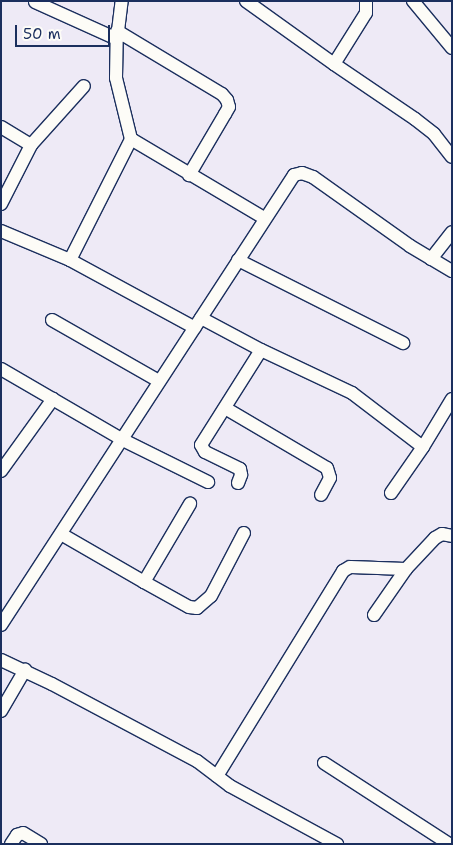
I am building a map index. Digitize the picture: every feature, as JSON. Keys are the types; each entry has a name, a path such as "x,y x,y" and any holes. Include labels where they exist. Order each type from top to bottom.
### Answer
{"street":[{"path":"70,260 131,139 116,78 117,35 122,1"},
{"path":"246,1 415,119 434,134 452,157"},
{"path":"413,1 449,39"},
{"path":"35,2 117,35 222,94 227,100 229,107 189,175"},
{"path":"334,64 366,13 368,2"},
{"path":"1,204 31,145 84,86"},
{"path":"1,127 31,145"},
{"path":"131,139 264,218"},
{"path":"1,625 123,440 159,380 198,323 288,180 294,175 302,173 312,177 452,272"},
{"path":"1,231 70,260 198,323 352,392 423,447"},
{"path":"431,258 452,232"},
{"path":"238,260 403,344"},
{"path":"52,320 159,380"},
{"path":"238,484 241,475 240,470 201,450 203,441 261,350"},
{"path":"1,369 123,440 208,482"},
{"path":"1,471 53,399"},
{"path":"391,493 423,447 452,399"},
{"path":"225,408 327,468 330,478 321,494"},
{"path":"144,582 190,504"},
{"path":"62,534 189,607 197,608 211,596 244,534"},
{"path":"374,615 406,569 435,538 442,534 452,536"},
{"path":"217,776 343,572 350,567 406,569"},
{"path":"1,660 25,670 197,761 262,805 337,844"},
{"path":"1,711 25,670"},
{"path":"324,763 449,844"},
{"path":"12,844 17,835 22,832 41,844"}]}
